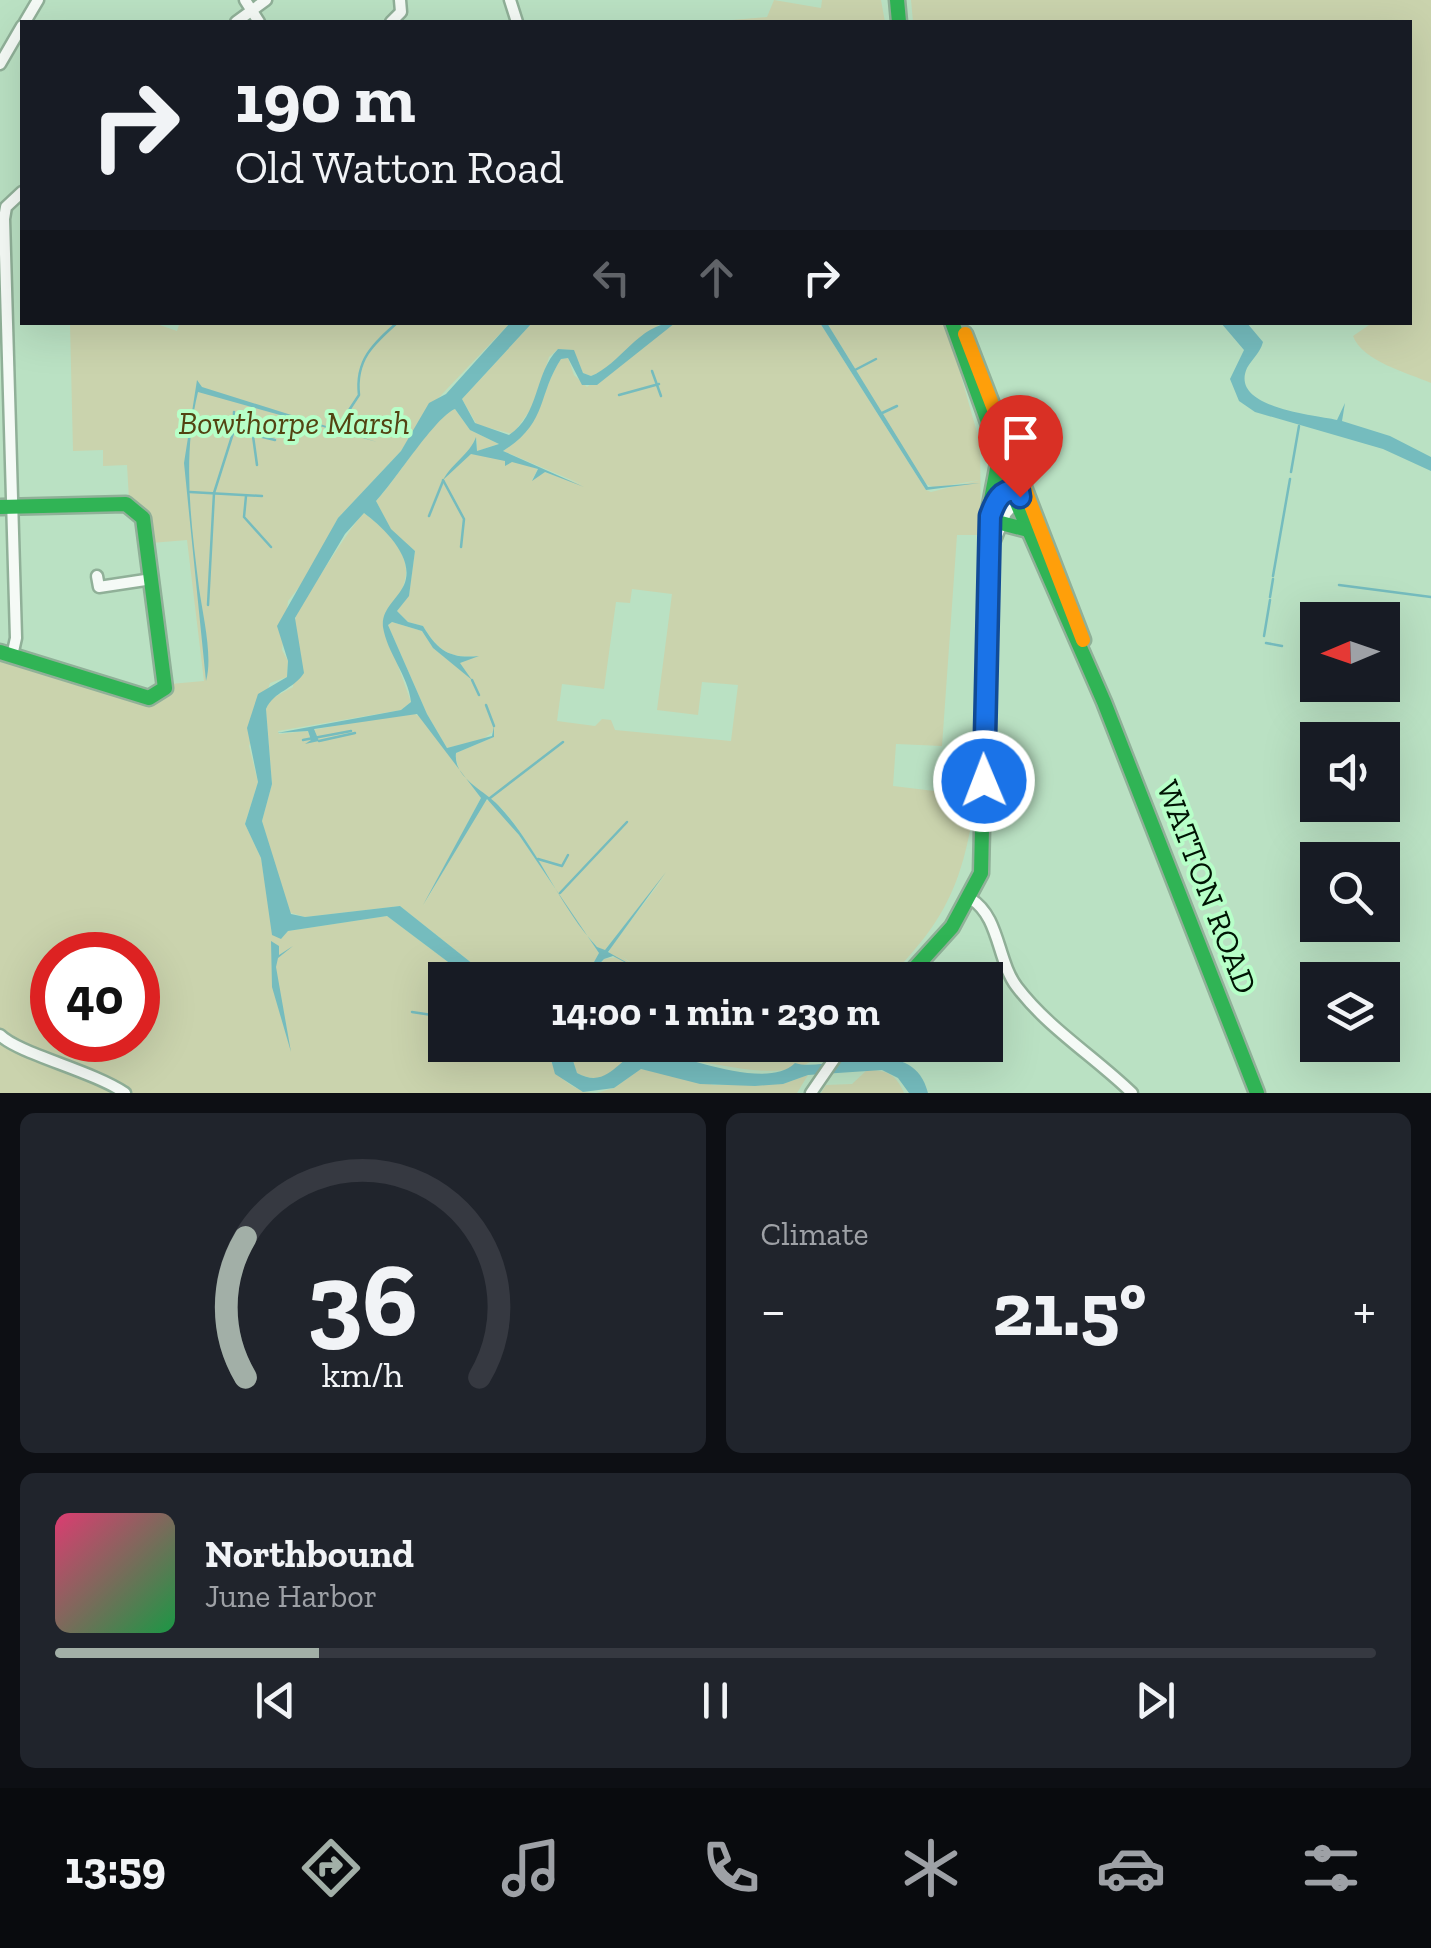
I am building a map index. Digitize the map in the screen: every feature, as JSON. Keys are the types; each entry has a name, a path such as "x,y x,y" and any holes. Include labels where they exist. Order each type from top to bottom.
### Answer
{"main road":[{"name":"WATTON ROAD","path":"953,325 999,458 1104,702"},
{"name":"WATTON ROAD","path":"962,325 1256,1093"},
{"path":"921,962 971,900 981,873 978,839 999,458"},
{"path":"995,520 996,500 1017,496"},
{"path":"6,654 149,698 166,688 143,518 136,508 126,504 7,507"},
{"path":"995,520 1028,530"}],"street":[{"path":"248,5 266,0"},
{"path":"0,64 20,31"},
{"path":"3,206 7,507 16,638 6,654"},
{"path":"1016,473 1017,496 1033,511"},
{"path":"98,587 152,579"},
{"path":"965,758 984,758"},
{"path":"971,900 988,914 997,949 1019,990 1132,1093"},
{"path":"0,1036 20,1048 85,1070 125,1093"},
{"path":"811,1093 832,1062"}],"green space":[{"path":"774,0 821,8 822,0 881,0 885,20 732,20 767,17"},
{"path":"911,0 1431,0 1431,383 1376,359 1353,336 1369,325 1412,325 1412,20 913,20"},
{"name":"Bowthorpe Marsh","path":"70,325 160,325 177,331 179,325 508,325 425,412 401,451 338,518 307,577 288,601 282,650 288,661 287,677 270,683 249,746 258,782 245,824 261,858 270,916 281,939 288,931 387,916 448,962 428,962 428,1062 552,1062 569,1084 595,1093 0,1093 0,656 155,702 163,699 170,684 204,681 187,540 151,543 144,510 129,499 127,465 103,466 103,450 73,451"},
{"path":"530,325 659,325 591,376 583,373 573,350 558,349 549,357 535,403 513,434 477,425 462,399"},
{"path":"671,325 821,325 926,490 931,492 979,480 935,488 924,483 828,325 947,325 980,443 981,535 957,535 942,746 896,744 893,786 976,796 965,852 950,897 904,962 630,962 621,956 629,962 602,962 617,957 609,954 610,948 667,873 604,951 597,947 572,915 517,827 466,779 457,763 456,753 494,737 494,731 483,739 447,748 427,714 388,625 392,622 422,631 433,648 466,674 459,662 478,656 445,651 423,626 408,622 397,611 409,595 415,551 391,530 376,501 436,424 455,409 470,430 499,444 477,451 477,439 449,472 471,454 496,456 538,469 532,480 544,472 581,484 503,451 527,430 553,372 561,359 568,358 574,375 587,387","holes":["632,589 672,594 657,710 698,715 702,682 738,685 731,741 615,730 611,720 602,719 595,726 557,721 562,684 604,689 616,602 630,603"]},
{"path":"364,513 387,533 404,560 403,586 383,624 411,702 401,710 278,731 279,734 308,731 311,741 315,740 313,730 412,712 423,719 481,798 424,905 483,800 491,801 519,835 599,953 594,962 470,962 400,906 305,917 288,912 262,821 272,784 266,709 271,699 293,687 296,617"},
{"path":"573,1062 636,1062 622,1063 607,1076 596,1078 577,1073"},
{"path":"697,1062 809,1062 780,1070"},
{"path":"641,1069 714,1085 783,1084 808,1075 797,1093 596,1093 614,1088"},
{"path":"867,1070 890,1074 904,1093 821,1093 826,1085 852,1084"}],"water":[{"path":"508,325 530,325 462,399 475,423 509,435 526,416 558,349 574,350 583,373 591,376 651,329 672,325 597,385 582,385 568,358 561,359 535,419 503,451 584,487 545,472 532,481 538,469 512,462 505,466 505,461 471,454 443,480 476,437 477,451 499,444 470,430 455,409 427,436 376,501 391,529 415,551 409,596 397,611 408,622 423,626 446,652 479,656 460,663 472,680 433,648 422,631 392,622 388,625 427,714 447,748 492,736 494,726 494,737 456,753 459,770 417,714 314,729 319,741 305,744 311,740 308,731 277,733 401,710 411,702 383,627 387,610 404,585 405,564 396,544 364,513 345,534 295,618 304,673 266,709 272,784 262,821 291,914 305,917 400,906 470,962 448,962 387,916 288,931 281,939 272,935 261,858 245,824 258,782 247,728 258,694 287,677 288,661 277,626 338,518 401,451 429,403 446,394"},
{"path":"821,325 828,325 928,487 980,483 926,490"},
{"path":"1223,325 1249,325 1263,342 1247,368 1245,382 1262,401 1337,420 1345,403 1342,421 1390,436 1431,457 1431,471 1383,449 1255,412 1239,401 1230,379 1244,350"},
{"path":"197,380 202,387 377,442 198,392 190,441 190,490 208,648 206,681 184,463"},
{"path":"466,778 512,821 556,890 519,835 487,799 423,905 481,798"},
{"path":"666,872 608,952 626,962 613,956 594,962 599,953 586,934 605,950"},
{"path":"271,941 279,946 279,955 293,946 278,958 276,967 291,1052 272,987"},
{"path":"552,1062 573,1062 577,1073 589,1078 608,1074 623,1062 698,1062 766,1074 795,1063 901,1062 919,1074 928,1093 909,1093 898,1078 882,1070 808,1075 783,1084 755,1086 700,1084 641,1069 614,1088 583,1092 555,1074"}],"waterway":[{"path":"338,427 359,395 363,362 395,325"},
{"path":"855,370 876,359"},
{"path":"652,371 661,396"},
{"path":"619,395 659,384"},
{"path":"880,414 897,406"},
{"path":"208,605 214,493 234,430 234,412"},
{"path":"192,420 275,440"},
{"path":"1291,472 1299,426"},
{"path":"253,436 257,465"},
{"path":"1273,576 1290,479"},
{"path":"443,480 464,519 461,547"},
{"path":"429,516 443,481"},
{"path":"190,492 262,496"},
{"path":"246,496 244,517 271,547"},
{"path":"1270,597 1273,579"},
{"path":"1339,585 1431,597"},
{"path":"1264,636 1270,600"},
{"path":"1266,643 1282,646"},
{"path":"472,680 479,695"},
{"path":"486,705 494,726"},
{"path":"303,740 351,731"},
{"path":"319,741 355,733"},
{"path":"490,798 563,742"},
{"path":"560,893 627,822"},
{"path":"538,859 562,866 568,855"},
{"path":"412,1012 428,1014"}],"traffic: fast":[{"path":"897,0 899,20"},
{"path":"953,325 1017,503 1104,702 1257,1093"},
{"path":"989,510 999,458"},
{"path":"920,962 952,927 981,873 989,516 996,499 1011,489"},
{"path":"0,507 126,504 143,518 165,688 149,698 0,652"},
{"path":"1001,523 1028,530"}],"traffic: slow":[{"path":"965,334 1083,640"}],"route":[{"path":"984,781 990,516 998,496 1011,490 1019,491 1020,497"}]}
